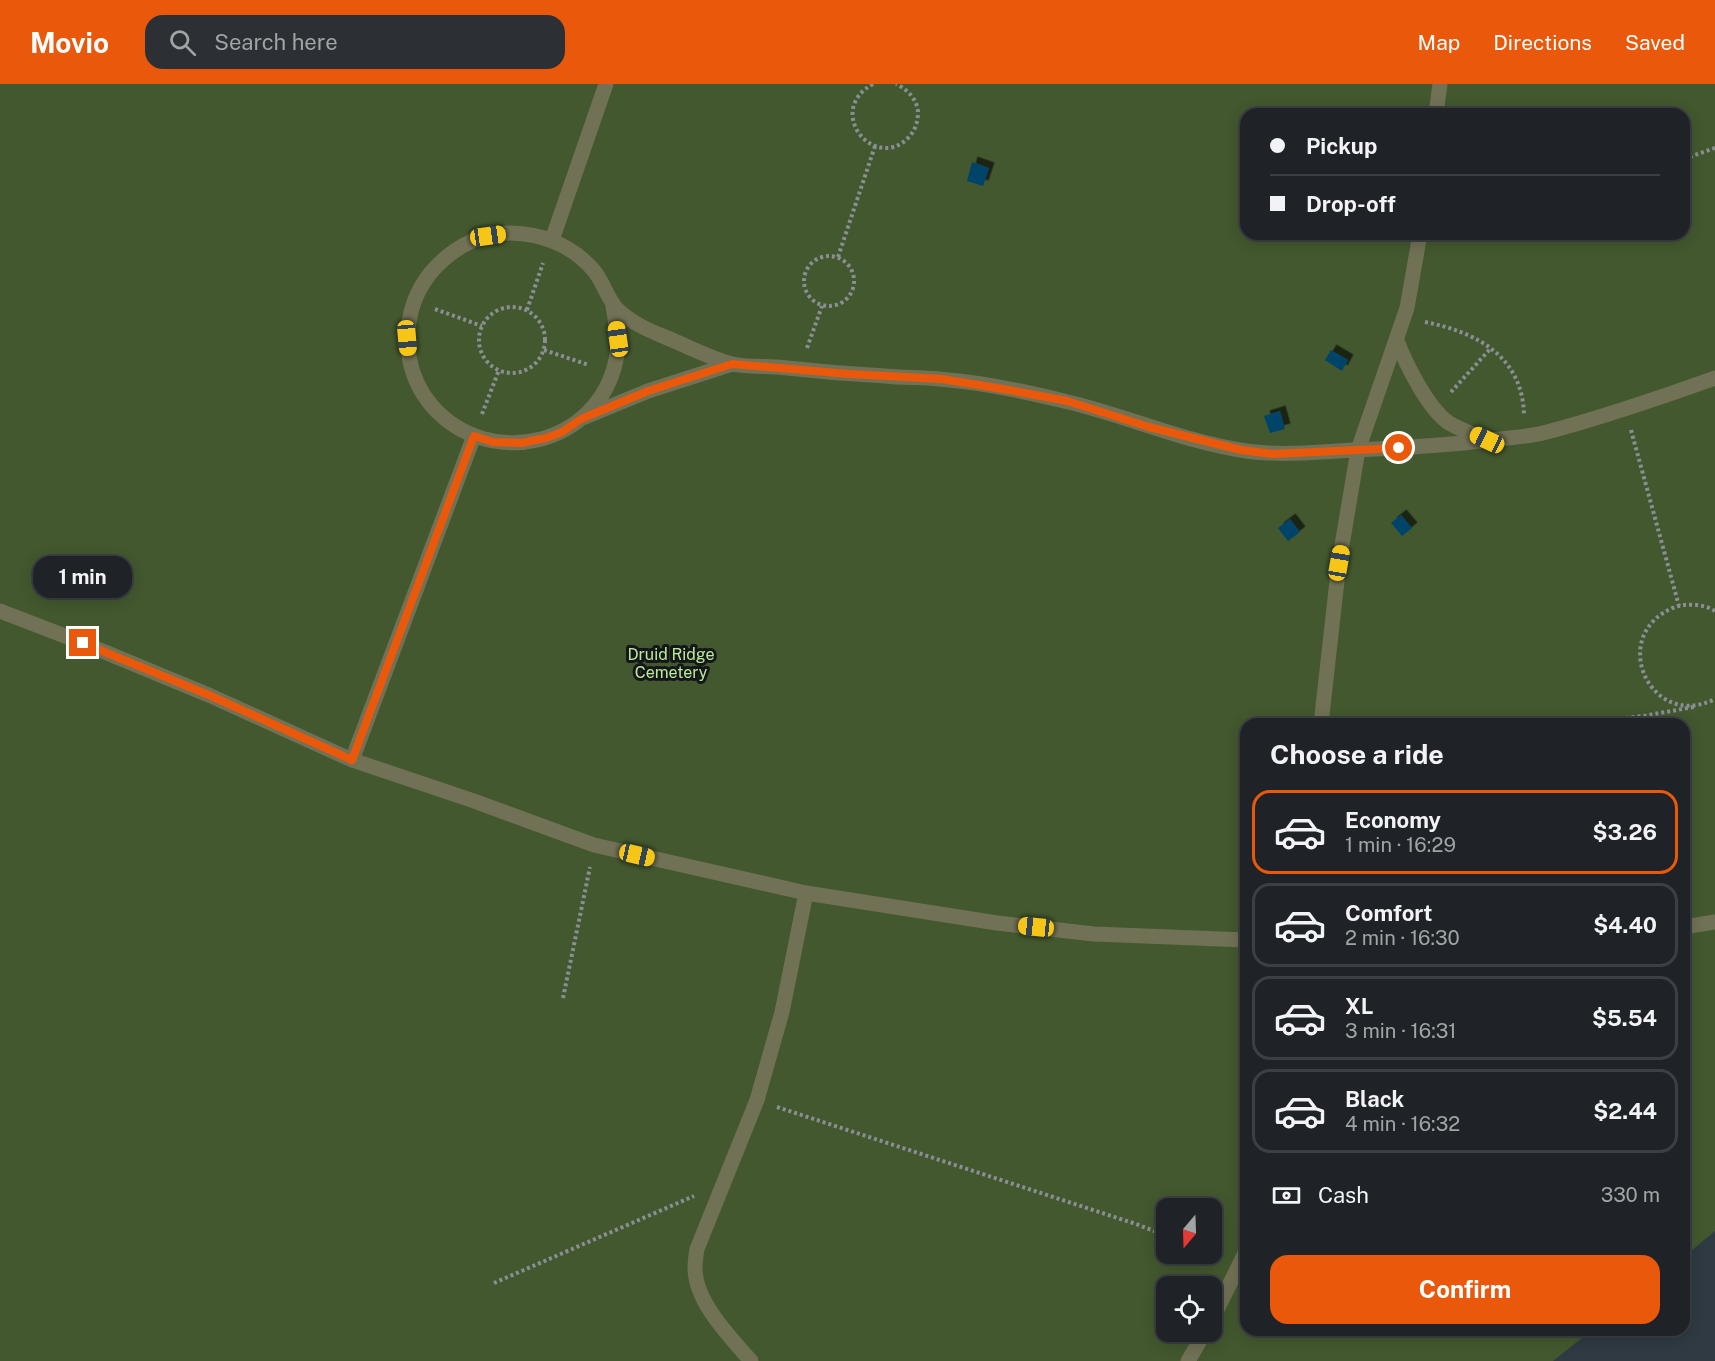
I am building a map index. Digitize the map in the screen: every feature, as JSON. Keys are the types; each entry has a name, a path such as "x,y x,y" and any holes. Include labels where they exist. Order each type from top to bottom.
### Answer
{"lane":[{"path":"552,240 606,84"},
{"path":"1437,108 1440,84"},
{"path":"581,419 603,394 617,357 618,339 613,306 603,283 592,268 581,258 552,240 521,233 506,233 473,240 453,251 428,275 414,302 407,338 409,357 418,385 426,398 445,419 474,436 493,442 521,443 546,438 562,432 581,419 648,391 732,364"},
{"path":"1321,718 1339,563 1358,450 1404,319 1419,240"},
{"path":"613,306 634,323 732,364 942,379 1009,390 1067,401 1149,427 1241,450 1273,454 1441,447 1540,434 1715,378"},
{"path":"1397,341 1406,364 1426,398 1447,422 1487,440"},
{"path":"352,760 474,436"},
{"path":"0,611 211,696 352,760 594,845 806,893 997,923 1094,934 1240,940"},
{"path":"751,1361 723,1330 707,1305 698,1285 695,1269 697,1249 756,1100 782,1012 806,893"},
{"path":"1690,926 1715,922"},
{"path":"1222,1300 1240,1263"},
{"path":"1188,1361 1199,1342"}],"path":[{"path":"873,84 864,90 855,101 852,119 859,135 864,140 875,146 889,148 904,142 913,133 917,124 917,108 914,99 910,93 896,84"},
{"path":"838,257 875,146"},
{"path":"1690,157 1715,148"},
{"path":"527,310 552,240"},
{"path":"824,256 838,257 852,271 854,285 847,300 837,306 822,306 812,301 805,291 804,273 814,260 824,256"},
{"path":"414,302 482,326"},
{"path":"800,370 822,306"},
{"path":"512,307 527,310 543,327 544,350 537,363 522,372 513,374 499,370 487,362 480,345 482,326 489,316 500,309 512,307"},
{"path":"1404,319 1457,330 1481,341 1501,355 1519,382 1524,409 1525,436"},
{"path":"1436,408 1491,348"},
{"path":"544,350 612,374"},
{"path":"474,436 499,370"},
{"path":"1625,408 1678,606"},
{"path":"1702,706 1671,703 1653,691 1642,675 1639,654 1646,629 1660,614 1678,606 1695,604 1715,611"},
{"path":"1625,718 1702,706 1715,701"},
{"path":"563,998 594,845"},
{"path":"756,1100 1156,1232"},
{"path":"494,1283 725,1183"}],"shaded area":[{"path":"1715,1179 1715,1361 1480,1361 1512,1336 1690,1336 1690,1198"}],"green space":[{"name":"Druid Ridge Cemetery","path":"0,84 1715,84 1715,1231 1690,1252 1690,718 1240,718 1240,1336 1585,1336 1553,1361 0,1361"}],"building":[{"path":"972,162 989,168 983,186 967,181"},
{"path":"1331,350 1348,360 1342,371 1325,360"},
{"path":"1280,411 1285,429 1270,433 1264,416"},
{"path":"1401,515 1412,528 1402,536 1391,523"},
{"path":"1290,519 1300,532 1288,541 1278,528"}],"route":[{"path":"83,643 211,696 352,760 474,436 493,442 521,443 546,438 562,432 581,419 648,391 732,364 942,379 1009,390 1067,401 1149,427 1241,450 1273,454 1399,448"}]}
